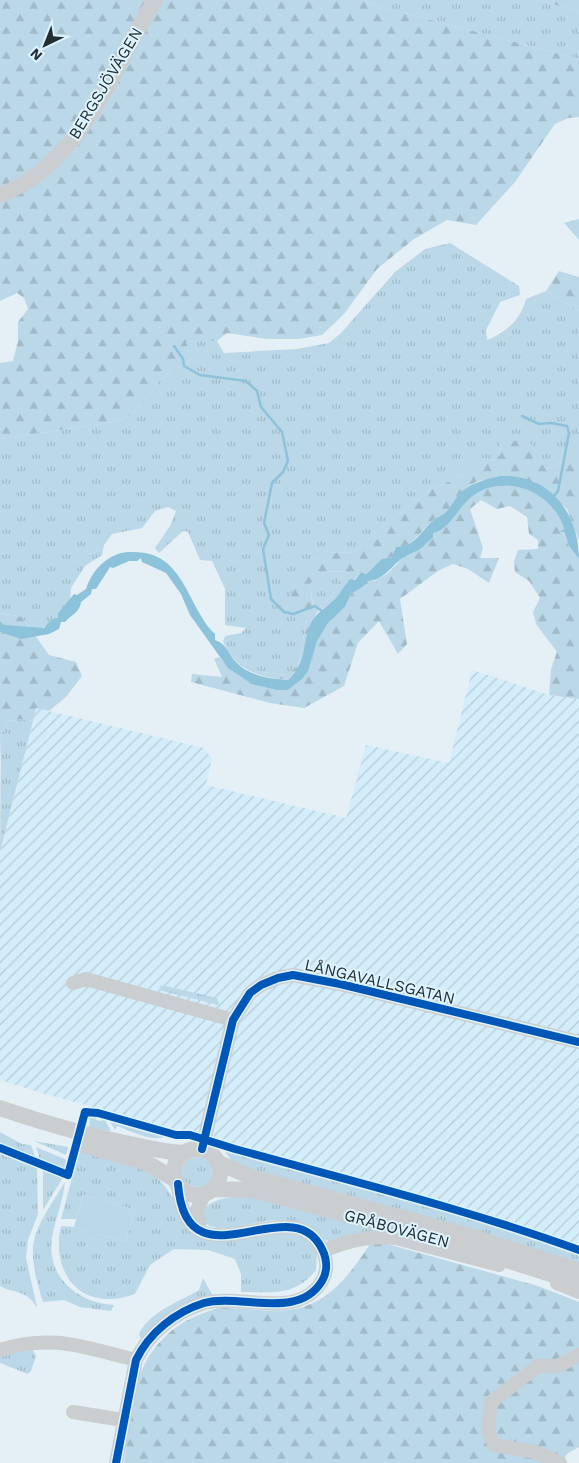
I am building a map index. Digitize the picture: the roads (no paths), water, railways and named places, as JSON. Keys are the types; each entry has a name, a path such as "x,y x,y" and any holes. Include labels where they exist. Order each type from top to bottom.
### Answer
{"main road":[{"name":"BERGSJÖVÄGEN","path":"0,195 17,188 39,173 74,138 98,102 156,0"},
{"path":"0,1108 61,1128 163,1152 184,1152 202,1149"},
{"name":"GRÅBOVÄGEN","path":"0,1119 29,1130 147,1163 177,1182 190,1193 208,1191 264,1193 459,1245 579,1283"},
{"name":"GRÅBOVÄGEN","path":"202,1149 211,1154 217,1162 252,1177 473,1237 579,1271"},
{"path":"177,1182 175,1165 184,1152"},
{"path":"208,1191 218,1179 217,1162"}],"street":[{"name":"LÅNGAVALLSGATAN","path":"202,1149 233,1020 241,1004 261,985 293,975 348,986 579,1042"},
{"path":"73,983 86,979 233,1020"},
{"path":"116,1463 136,1360 144,1346 163,1326 177,1315 192,1307 228,1299 276,1303 302,1299 312,1293 323,1280 326,1266 323,1251 312,1234 291,1226 280,1226 224,1237 202,1232 193,1225 185,1212 177,1182"},
{"path":"202,1232 196,1212 208,1191"},
{"path":"323,1251 362,1238 379,1236 396,1238 498,1265 579,1292"},
{"path":"0,1350 22,1343 38,1341 70,1344 136,1360"},
{"path":"560,1463 535,1452 494,1445 488,1430 491,1402 538,1366 558,1366 579,1355"},
{"path":"73,1412 123,1420"}],"waterway":[{"path":"174,346 183,359 184,366 200,375 246,381 257,391 261,407 282,432 288,461 283,472 272,483 264,523 269,535 263,549 271,599 284,612 293,614 315,606 322,611"},
{"path":"522,416 539,424 551,423 567,426 569,433 558,491 552,498"}]}
